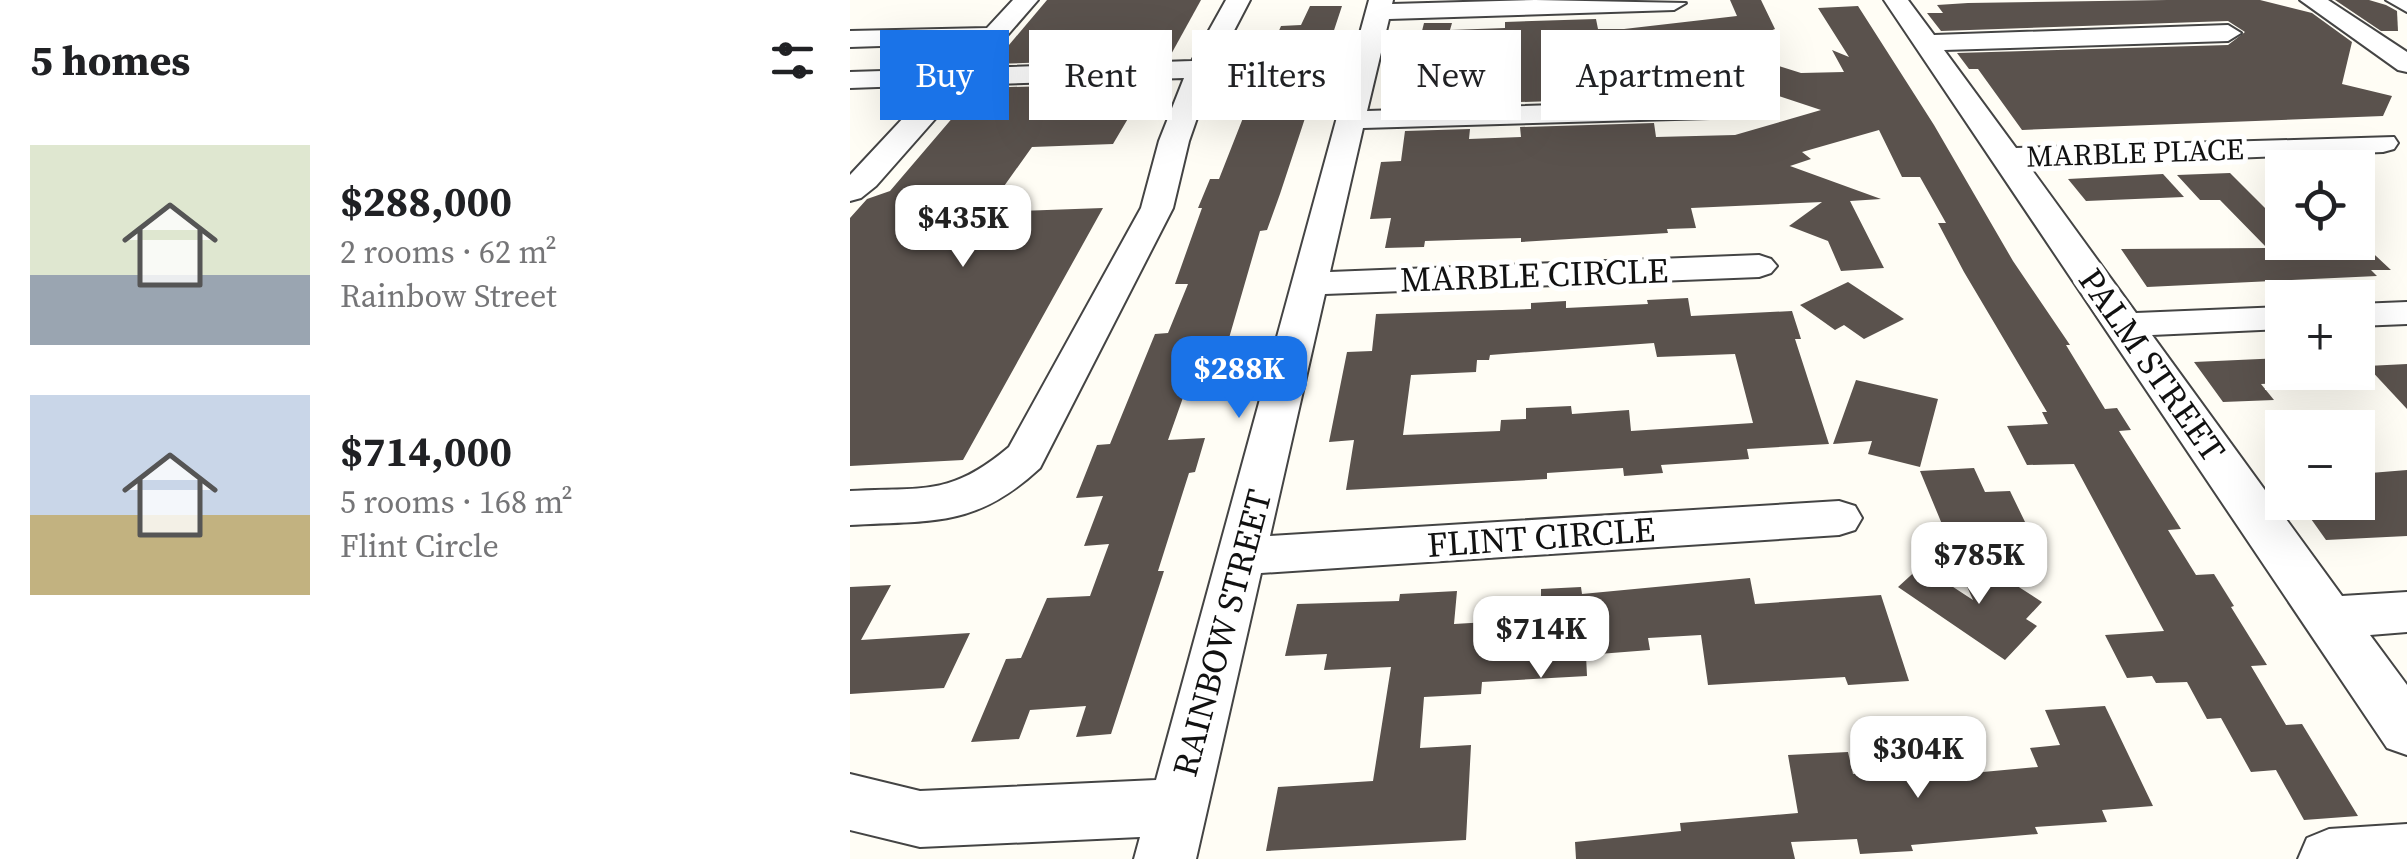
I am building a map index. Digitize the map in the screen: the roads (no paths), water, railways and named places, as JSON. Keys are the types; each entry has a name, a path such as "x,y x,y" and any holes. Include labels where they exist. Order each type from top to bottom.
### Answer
{"street":[{"path":"1001,30 1026,0"},
{"path":"1222,30 1238,0"},
{"name":"PALM STREET","path":"1896,0 2407,730"},
{"path":"2316,0 2312,0 2407,64"},
{"path":"2398,0 2407,6"},
{"path":"1379,6 1674,2"},
{"name":"RAINBOW STREET","path":"1361,82 1379,6"},
{"path":"1926,43 2228,33"},
{"path":"850,39 880,38"},
{"path":"1009,75 1192,69"},
{"path":"850,80 880,79"},
{"path":"850,508 959,502 998,482 1025,457 1157,208 1174,141 1192,93"},
{"path":"1361,120 1541,114"},
{"path":"850,191 917,120"},
{"name":"RAINBOW STREET","path":"1171,833 1352,120"},
{"name":"MARBLE PLACE","path":"2007,158 2382,143"},
{"name":"MARBLE CIRCLE","path":"1309,284 1759,266"},
{"path":"2375,314 2407,313"},
{"path":"2124,325 2265,319"},
{"name":"FLINT CIRCLE","path":"1243,556 1838,518"},
{"path":"2328,617 2407,612"},
{"path":"850,802 920,819 1171,833"},
{"path":"2330,859 2407,854"}]}
